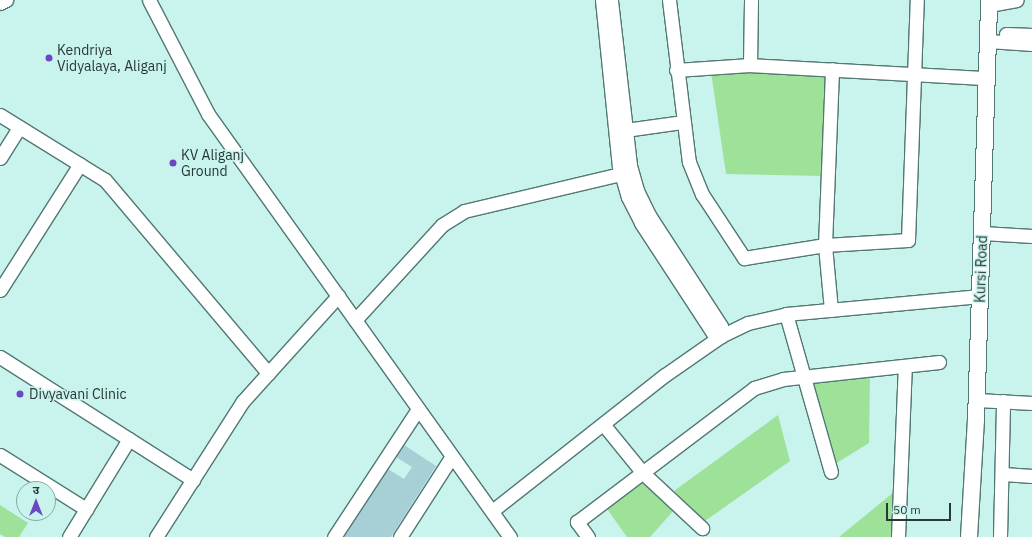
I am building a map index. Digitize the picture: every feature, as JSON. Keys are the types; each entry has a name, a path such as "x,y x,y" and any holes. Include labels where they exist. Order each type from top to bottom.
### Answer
{"main road":[{"name":"Kursi Road","path":"969,537 977,400 989,2"}],"street":[{"path":"0,3 6,0"},
{"path":"149,0 208,114 510,537"},
{"path":"602,0 627,173 628,197 642,223 713,333 720,336"},
{"path":"611,0 621,131"},
{"path":"669,0 676,70 689,162 700,188 744,258 825,246 908,240 917,0"},
{"path":"750,65 751,0"},
{"path":"989,2 1017,0"},
{"path":"988,37 1032,35"},
{"path":"988,37 1032,44"},
{"path":"676,70 750,65 986,78"},
{"path":"831,310 825,246 832,70"},
{"path":"0,115 105,180 268,373"},
{"path":"621,131 683,122"},
{"path":"0,158 19,127"},
{"path":"0,290 80,164"},
{"path":"355,320 442,225 464,211 627,173"},
{"path":"982,233 1032,236"},
{"path":"156,537 243,401 338,296"},
{"path":"492,511 603,424 720,336 748,323 786,314 980,296"},
{"path":"786,314 831,472"},
{"path":"0,357 193,480"},
{"path":"588,537 577,522 754,388 783,379 804,376 940,362"},
{"path":"898,537 905,366"},
{"path":"977,400 1032,403"},
{"path":"1000,537 1003,474 1003,401"},
{"path":"334,537 418,409"},
{"path":"603,424 643,472 702,528"},
{"path":"69,537 129,439"},
{"path":"0,455 86,509"},
{"path":"400,537 452,456"},
{"path":"1003,474 1032,476"}],"green space":[{"path":"752,71 827,76 823,176 726,174 711,72"},
{"path":"870,373 869,443 835,464 812,381"},
{"path":"778,415 790,461 705,521 674,491"},
{"path":"642,478 675,509 650,537 627,537 605,506"},
{"path":"894,492 892,537 839,537"},
{"path":"0,505 16,515 16,521 25,521 28,523 19,537 5,537 0,534"}],"building":[{"path":"404,445 436,466 391,537 344,537 388,469 404,479 412,467 396,457"}],"place":[{"name":"Kendriya Vidyalaya, Aliganj","path":"49,58"},
{"name":"KV Aliganj Ground","path":"173,163"},
{"name":"Divyavani Clinic","path":"20,394"}]}
